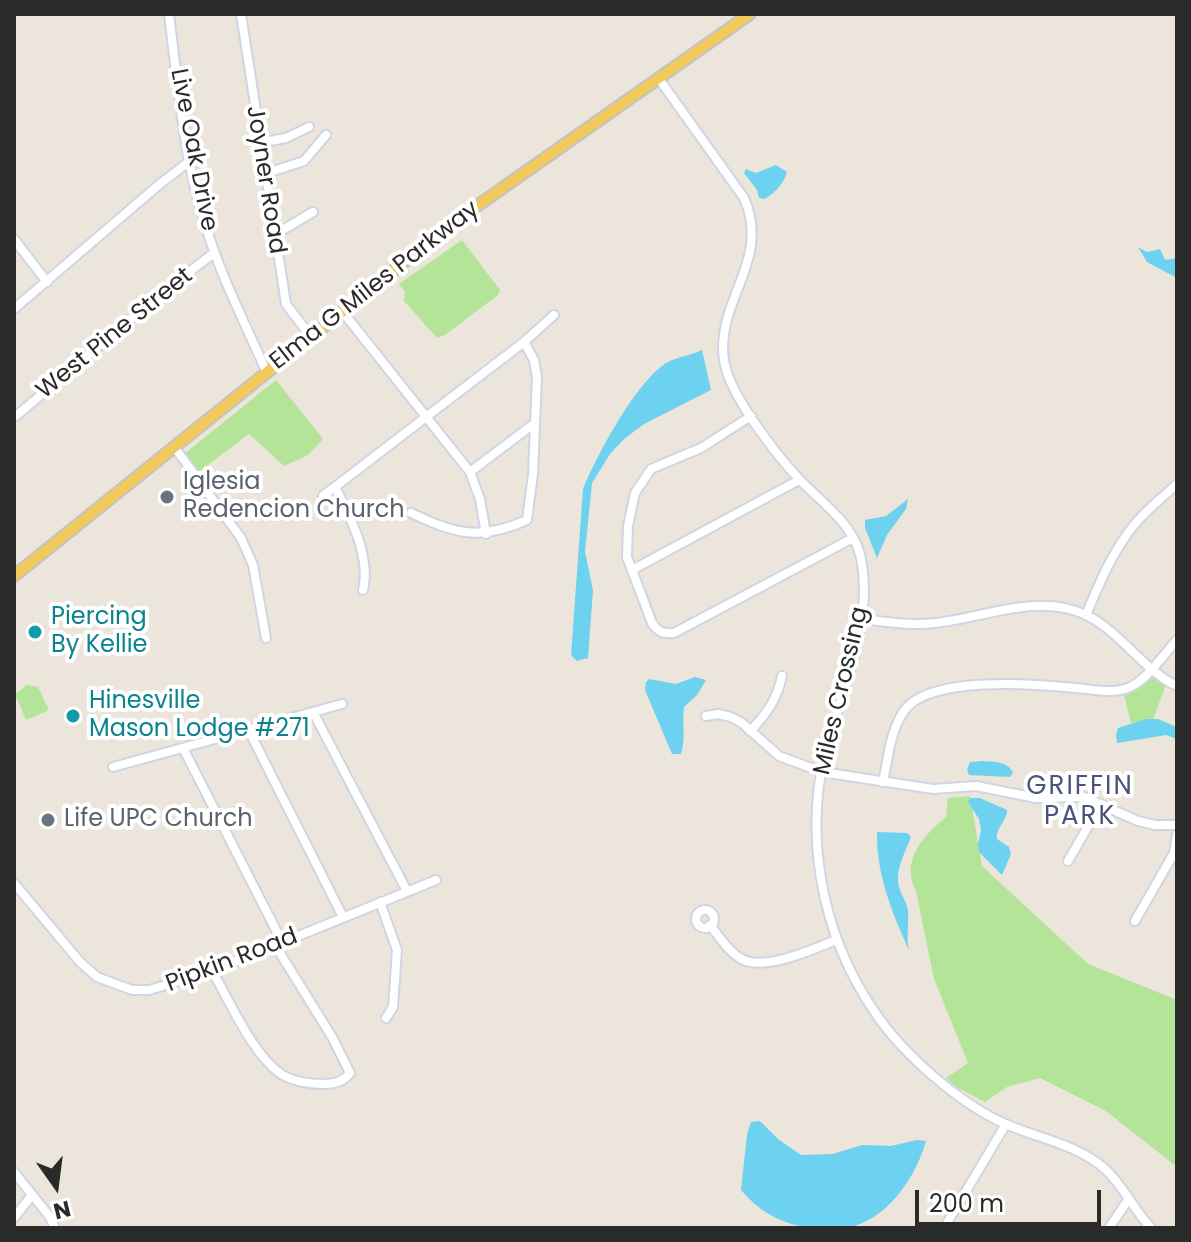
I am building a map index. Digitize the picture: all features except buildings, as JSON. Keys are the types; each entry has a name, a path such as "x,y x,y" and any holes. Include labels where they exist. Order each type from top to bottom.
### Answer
{"main road":[{"name":"Elma G Miles Parkway","path":"14,576 456,221 750,14"}],"street":[{"name":"Live Oak Drive","path":"169,14 190,161 203,220 214,253 266,371"},
{"name":"Joyner Road","path":"241,14 286,304 311,337"},
{"name":"Miles Crossing","path":"659,79 749,210 753,238 750,255 721,342 726,374 751,416 799,480 844,522 863,566 862,619 851,670 829,739 817,814 816,845 828,914 836,940 854,979 877,1016 916,1062 947,1088 1006,1124 1061,1144 1105,1168 1151,1228"},
{"path":"259,143 286,138 309,127"},
{"path":"264,174 304,161 326,135"},
{"path":"14,309 190,161"},
{"path":"274,235 313,212"},
{"path":"14,239 47,282"},
{"name":"West Pine Street","path":"16,416 164,291 214,253"},
{"path":"342,311 470,472 480,499 486,534"},
{"path":"323,496 524,342 554,315"},
{"path":"411,513 451,530 486,534 527,520 533,474 537,368 524,342"},
{"path":"751,416 701,448 651,469 642,479 631,504 627,557 657,630 665,634 674,633 853,538"},
{"path":"470,472 535,423"},
{"path":"175,448 241,538 253,565 266,638"},
{"path":"632,570 799,480"},
{"path":"1086,615 1127,534 1177,484"},
{"path":"335,487 353,523 366,577 363,590"},
{"path":"862,619 933,623 1030,606 1060,608 1086,615 1124,641 1177,686"},
{"path":"883,782 900,719 910,704 933,691 1012,684 1118,691 1136,683 1177,640"},
{"path":"750,731 775,700 782,676"},
{"path":"113,767 342,704"},
{"path":"313,712 407,891"},
{"path":"706,716 718,714 731,717 779,756 822,772 945,790 976,786 1025,797 1084,797 1138,821 1177,825"},
{"path":"249,731 343,917"},
{"path":"183,748 278,934 275,945 350,1073 342,1081 318,1084 281,1075 257,1049 212,971"},
{"path":"1068,861 1101,804"},
{"path":"1135,921 1174,853 1177,835"},
{"name":"Pipkin Road","path":"14,883 80,962 97,977 132,990 152,990 212,971 436,880"},
{"path":"380,902 397,950 393,1007 386,1018"},
{"path":"710,925 739,958 755,964 795,955 836,940"},
{"path":"944,1228 1006,1124"},
{"path":"14,1172 50,1217 55,1228"},
{"path":"14,1218 32,1195"},
{"path":"1109,1228 1128,1200"}],"green space":[{"path":"462,240 500,290 498,295 437,338 404,301 405,292 399,284"},
{"path":"276,380 323,439 308,455 284,466 249,434 196,474 183,455"},
{"name":"GRIFFIN PARK","path":"1152,677 1166,685 1153,719 1131,723 1124,695"},
{"path":"27,685 38,687 49,710 26,720 15,694"},
{"path":"970,796 982,866 1088,964 1177,1000 1177,1167 1106,1111 1040,1078 1007,1087 985,1102 946,1078 968,1063 934,979 911,869 912,859 922,841 946,817 948,798"}],"water":[{"path":"776,165 787,172 784,180 768,197 759,198 757,190 744,173 746,169 756,173"},
{"path":"1138,247 1147,252 1160,249 1165,260 1177,258 1177,278 1147,262"},
{"path":"702,350 711,390 644,424 624,439 610,454 592,483 585,552 593,590 588,658 577,661 571,655 583,489 620,417 646,381 672,360"},
{"path":"908,499 906,509 887,535 877,558 865,528 865,520 886,516"},
{"path":"695,677 706,680 697,695 684,707 681,754 672,754 645,690 646,682 649,679 676,684"},
{"path":"1146,719 1158,719 1177,727 1177,739 1166,735 1117,743 1118,728"},
{"path":"970,762 1004,764 1013,773 1010,777 969,775"},
{"path":"970,798 980,798 1007,810 997,835 997,839 1009,847 1011,854 1002,875 979,852 981,830 979,819 968,802"},
{"path":"877,832 907,833 911,837 898,874 908,911 909,950 882,878"},
{"path":"760,1121 801,1155 833,1154 862,1145 891,1146 926,1141 907,1183 874,1217 846,1228 798,1226 767,1213 741,1190 747,1134 751,1122"}],"place":[{"name":"Iglesia Redencion Church","path":"167,497"},
{"name":"Piercing By Kellie","path":"35,632"},
{"name":"Hinesville Mason Lodge #271","path":"73,716"},
{"name":"Life UPC Church","path":"48,820"}],"district":[{"name":"GRIFFIN PARK","path":"1080,802"}]}
